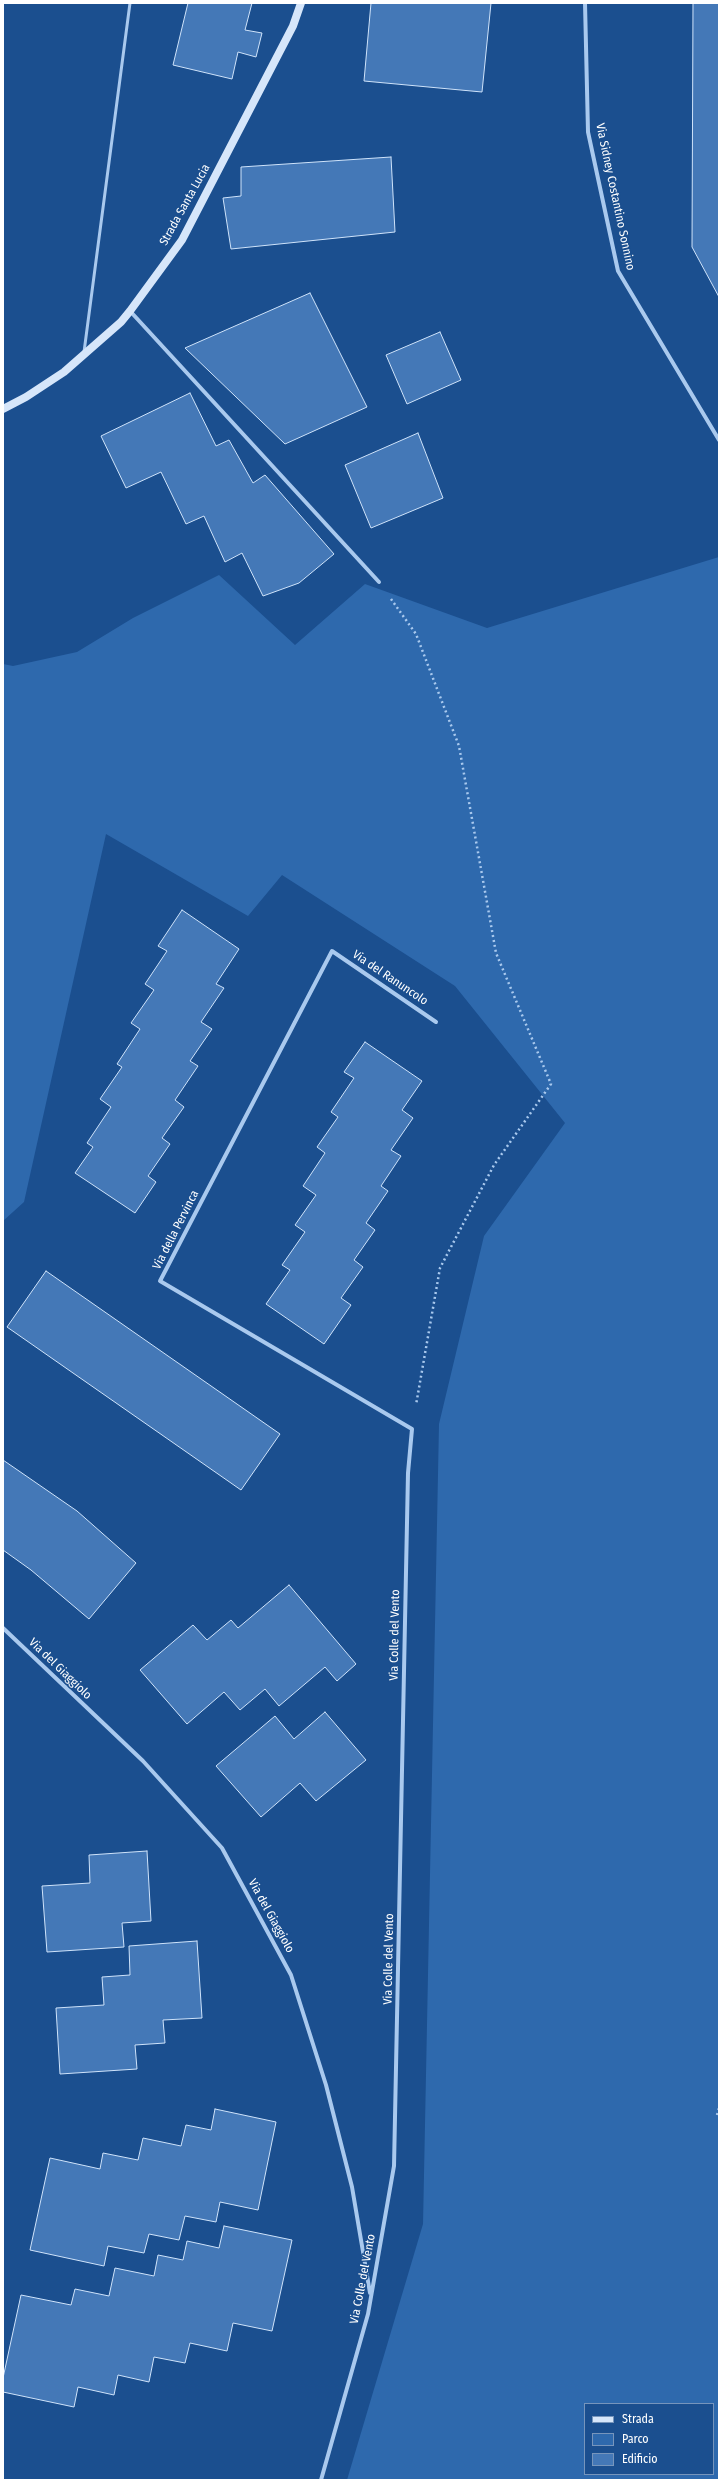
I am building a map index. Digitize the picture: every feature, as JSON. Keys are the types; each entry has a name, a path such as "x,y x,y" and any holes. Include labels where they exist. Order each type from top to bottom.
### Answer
{"street":[{"name":"Strada Santa Lucia","path":"3,409 26,397 64,372 121,322 130,311 182,240 293,26 301,3"},
{"name":"Via Sidney Costantino Sonnino","path":"585,3 588,132 618,271 719,440"},
{"path":"130,311 379,582"},
{"name":"Via della Pervinca","path":"332,951 160,1281 412,1429"},
{"name":"Via del Ranuncolo","path":"332,951 436,1022"},
{"name":"Via Colle del Vento","path":"321,2480 368,2314 394,2166 408,1481 412,1429"},
{"name":"Via del Giaggiolo","path":"3,1628 142,1761 222,1848 230,1862 293,1982 326,2085 352,2187 370,2297"}],"lane":[{"path":"84,354 130,3"}],"path":[{"path":"379,582 416,634 459,746 496,953 551,1084 494,1166 440,1268 412,1429"},
{"path":"717,2114 719,2108"}],"green space":[{"path":"719,557 719,2480 347,2480 423,2224 439,1424 484,1236 565,1123 455,986 282,875 248,916 106,834 24,1202 3,1221 3,664 13,666 77,652 133,618 219,575 295,645 365,584 487,628"}],"building":[{"path":"188,3 252,3 245,30 262,33 256,57 238,52 232,79 173,65"},
{"path":"371,3 491,3 482,92 364,81"},
{"path":"693,3 719,3 719,297 692,247"},
{"path":"391,157 395,232 231,249 223,198 241,196 241,167"},
{"path":"310,293 367,407 285,444 185,348"},
{"path":"440,332 461,380 407,404 386,355"},
{"path":"190,393 216,446 229,440 253,483 265,475 334,554 299,583 263,596 242,553 225,562 204,516 186,524 161,472 126,488 101,436"},
{"path":"418,433 443,498 371,528 345,465"},
{"path":"182,910 239,949 216,984 224,988 201,1022 212,1029 190,1061 198,1066 175,1100 184,1107 162,1138 170,1144 148,1176 156,1182 135,1213 75,1173 93,1147 87,1143 111,1107 100,1099 122,1067 117,1064 140,1029 131,1023 154,990 145,984 167,951 158,946"},
{"path":"365,1042 422,1081 402,1110 413,1118 391,1150 401,1156 381,1186 388,1191 366,1223 375,1230 354,1260 363,1267 341,1298 351,1305 324,1344 266,1304 290,1270 282,1265 305,1232 295,1225 316,1195 303,1186 325,1153 317,1147 338,1117 331,1112 354,1078 344,1072"},
{"path":"46,1271 280,1434 241,1490 7,1327"},
{"path":"3,1460 77,1511 136,1563 89,1619 31,1570 3,1550"},
{"path":"289,1585 356,1664 337,1681 325,1667 279,1706 265,1689 240,1710 224,1692 187,1724 140,1670 193,1625 207,1640 231,1620 238,1628"},
{"path":"325,1712 366,1760 316,1801 300,1783 261,1817 216,1766 275,1716 294,1739"},
{"path":"147,1851 151,1921 122,1923 124,1947 47,1952 42,1886 90,1883 89,1855"},
{"path":"197,1941 202,2018 163,2020 165,2043 135,2045 137,2069 60,2074 56,2008 104,2005 102,1977 130,1975 129,1946"},
{"path":"215,2109 276,2122 258,2210 220,2202 216,2222 185,2216 179,2240 149,2234 144,2253 108,2246 104,2266 30,2250 50,2158 100,2169 103,2153 138,2160 143,2138 181,2146 186,2125 211,2130"},
{"path":"224,2226 292,2240 272,2331 233,2323 227,2351 190,2343 185,2363 154,2357 149,2382 118,2375 114,2395 78,2387 74,2407 3,2392 3,2378 21,2295 71,2305 75,2289 109,2296 115,2268 154,2276 158,2255 183,2260 187,2241 219,2248"}]}
